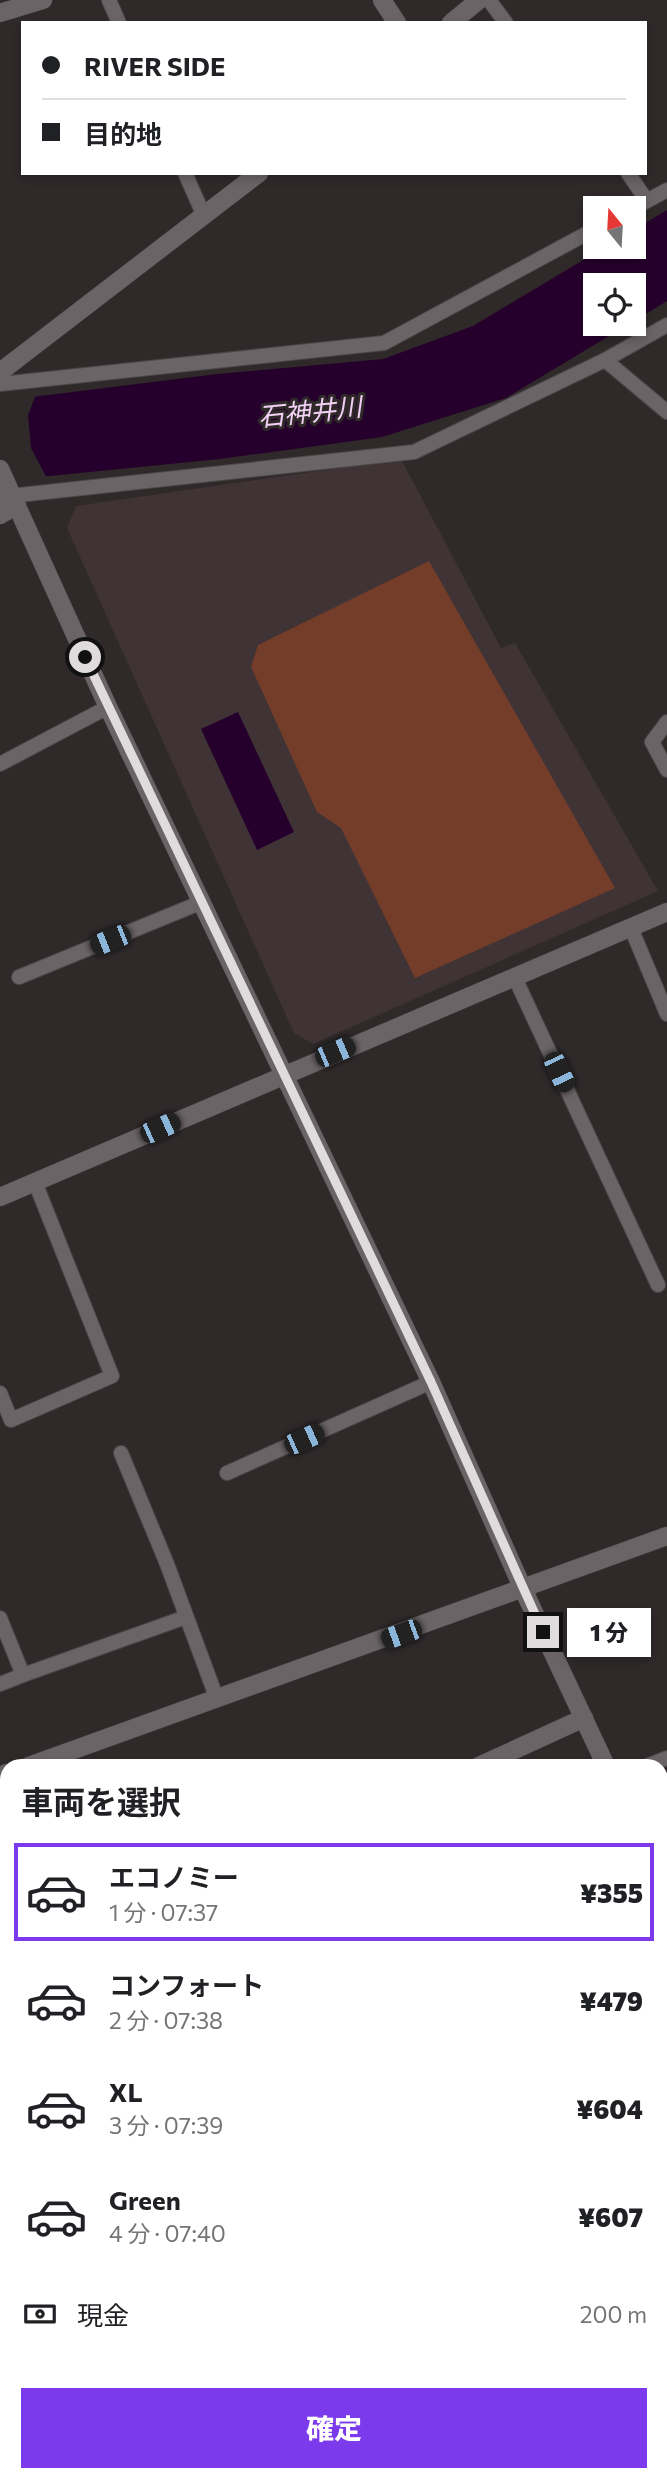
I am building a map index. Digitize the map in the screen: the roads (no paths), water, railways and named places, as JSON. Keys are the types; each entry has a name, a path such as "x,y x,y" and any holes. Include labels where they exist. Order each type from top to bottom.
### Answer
{"street":[{"path":"0,13 43,0"},
{"path":"382,0 396,21"},
{"path":"454,21 479,0"},
{"path":"0,372 255,175"},
{"path":"0,469 10,497 108,707 431,1382 523,1589 604,1759"},
{"path":"0,515 10,497"},
{"path":"0,1197 667,912"},
{"path":"49,1759 667,1536"},
{"path":"494,1759 584,1718"}],"lane":[{"path":"109,0 118,21"},
{"path":"489,0 505,21"},
{"path":"186,175 204,216"},
{"path":"629,175 637,196"},
{"path":"646,202 667,190"},
{"path":"0,384 384,343 583,235"},
{"path":"10,497 414,452 605,359 667,325"},
{"path":"605,359 667,412"},
{"path":"0,764 108,707"},
{"path":"667,722 652,742 667,770"},
{"path":"19,977 202,902"},
{"path":"631,928 667,1014"},
{"path":"515,978 658,1285"},
{"path":"0,1393 11,1420 112,1376 35,1182"},
{"path":"227,1473 431,1382"},
{"path":"121,1453 217,1699"},
{"path":"0,1684 186,1617"},
{"path":"0,1618 23,1675"}],"water":[{"name":"石神井川","path":"667,210 667,301 646,314 646,273 583,273 583,336 609,336 506,398 382,437 220,459 0,481 0,401 217,374 383,359 473,326 585,259 646,259 646,223"},
{"path":"238,712 294,832 257,850 201,729"}]}
